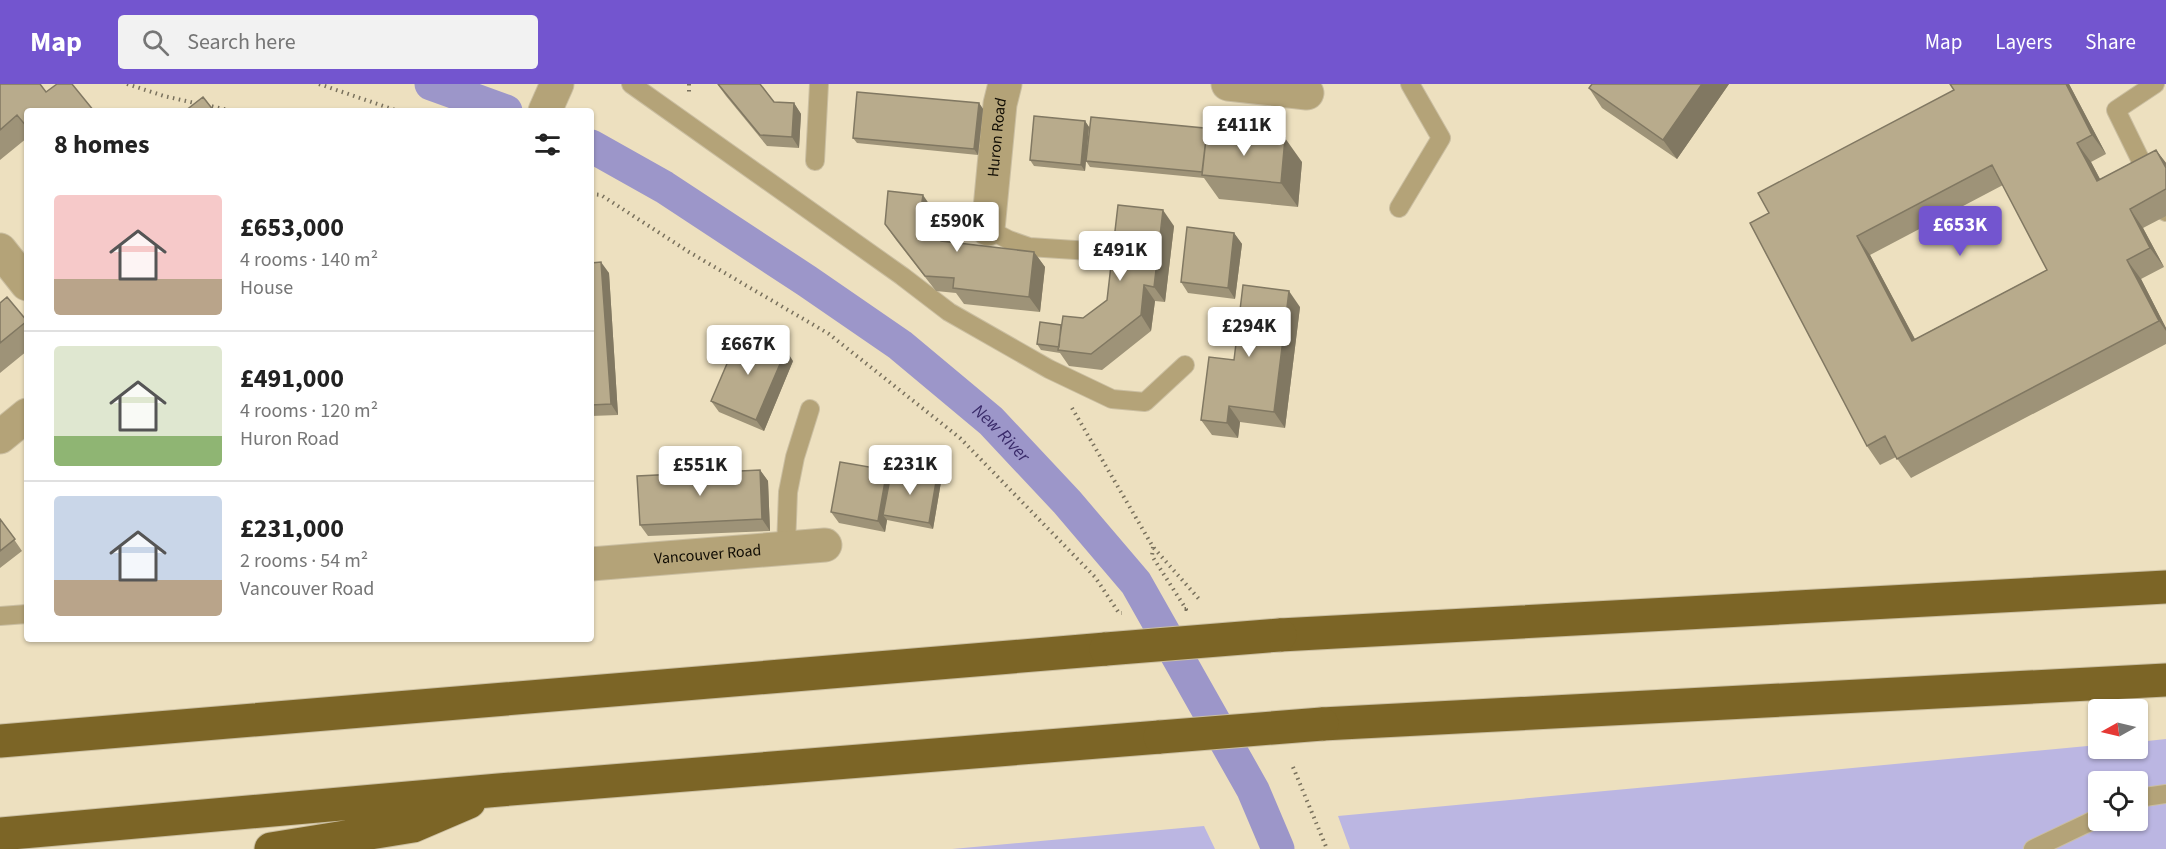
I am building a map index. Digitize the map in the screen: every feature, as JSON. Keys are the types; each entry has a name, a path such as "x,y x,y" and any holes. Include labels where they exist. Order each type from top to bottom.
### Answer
{"highway":[{"path":"0,741 1280,635 2166,587"},
{"path":"0,834 499,790 1322,724 2166,680"},
{"path":"271,849 413,826 499,790"}],"street":[{"name":"Huron Road","path":"988,229 1000,104 1005,84"},
{"path":"1243,85 1307,93"},
{"path":"0,250 24,280"},
{"path":"0,437 24,418"},
{"name":"Vancouver Road","path":"594,564 825,545"}],"lane":[{"path":"631,84 884,263 949,312 1049,369 1112,399 1145,402 1185,364"},
{"path":"815,161 819,84"},
{"path":"1399,208 1441,138 1410,84"},
{"path":"2155,84 2116,110 2166,212"},
{"path":"988,229 1029,247 1106,252"},
{"path":"786,547 788,492 795,457 810,409"},
{"path":"0,616 24,614"},
{"path":"2148,797 2166,794"},
{"path":"2033,849 2088,823"}],"path":[{"path":"128,84 164,96 219,108"},
{"path":"319,84 389,108"},
{"path":"594,194 601,195 689,252 829,334 960,438 1095,577 1119,614"},
{"path":"1049,369 1154,547 1199,599"},
{"path":"1154,547 1152,556 1186,609"},
{"path":"1293,767 1327,849"}],"shaded area":[{"path":"2166,739 2166,849 1350,849 1338,816 2088,746 2088,759 2148,759 2148,741"},
{"path":"1204,826 1215,849 952,849"}],"building":[{"path":"0,84 40,84 46,92 57,84 72,84 92,108 24,108 24,123 17,115 0,130"},
{"path":"718,84 760,84 774,102 794,103 792,137 760,135"},
{"path":"1592,84 1702,84 1663,140 1589,88"},
{"path":"1950,84 2066,84 2092,135 2077,143 2097,181 2156,150 2166,168 2166,189 2130,209 2150,248 2127,260 2159,321 1897,459 1885,436 1867,446 1750,223 1769,213 1758,193 1954,90","holes":["1992,165 2047,270 1912,341 1857,236"]},
{"path":"857,92 979,103 974,149 853,138"},
{"path":"203,97 212,108 189,108"},
{"path":"1034,116 1085,121 1081,165 1030,160"},
{"path":"1091,117 1214,129 1213,131 1207,130 1202,172 1086,161"},
{"path":"1207,130 1285,138 1281,183 1202,175"},
{"path":"888,191 923,195 920,215 941,241 1034,252 1029,297 953,288 954,278 925,276 885,224"},
{"path":"1118,205 1163,210 1154,287 1144,285 1141,315 1091,354 1058,350 1063,316 1083,318 1107,300"},
{"path":"1187,227 1234,233 1228,288 1181,282"},
{"path":"601,262 611,404 594,405 594,263"},
{"path":"1243,285 1289,291 1274,412 1229,406 1227,423 1201,420 1209,357 1234,360"},
{"path":"7,297 24,317 24,323 0,343 0,303"},
{"path":"1040,322 1061,325 1059,347 1037,344"},
{"path":"741,331 786,350 756,420 711,401"},
{"path":"840,462 887,470 878,521 831,512"},
{"path":"892,468 937,476 929,523 883,515"},
{"path":"760,470 762,519 640,525 637,476"},
{"path":"0,519 15,539 0,551"}],"waterway":[{"name":"New River","path":"431,84 498,108"},
{"name":"New River","path":"594,148 664,187 900,345 991,421 1067,502 1136,583 1253,790 1278,849"}]}
